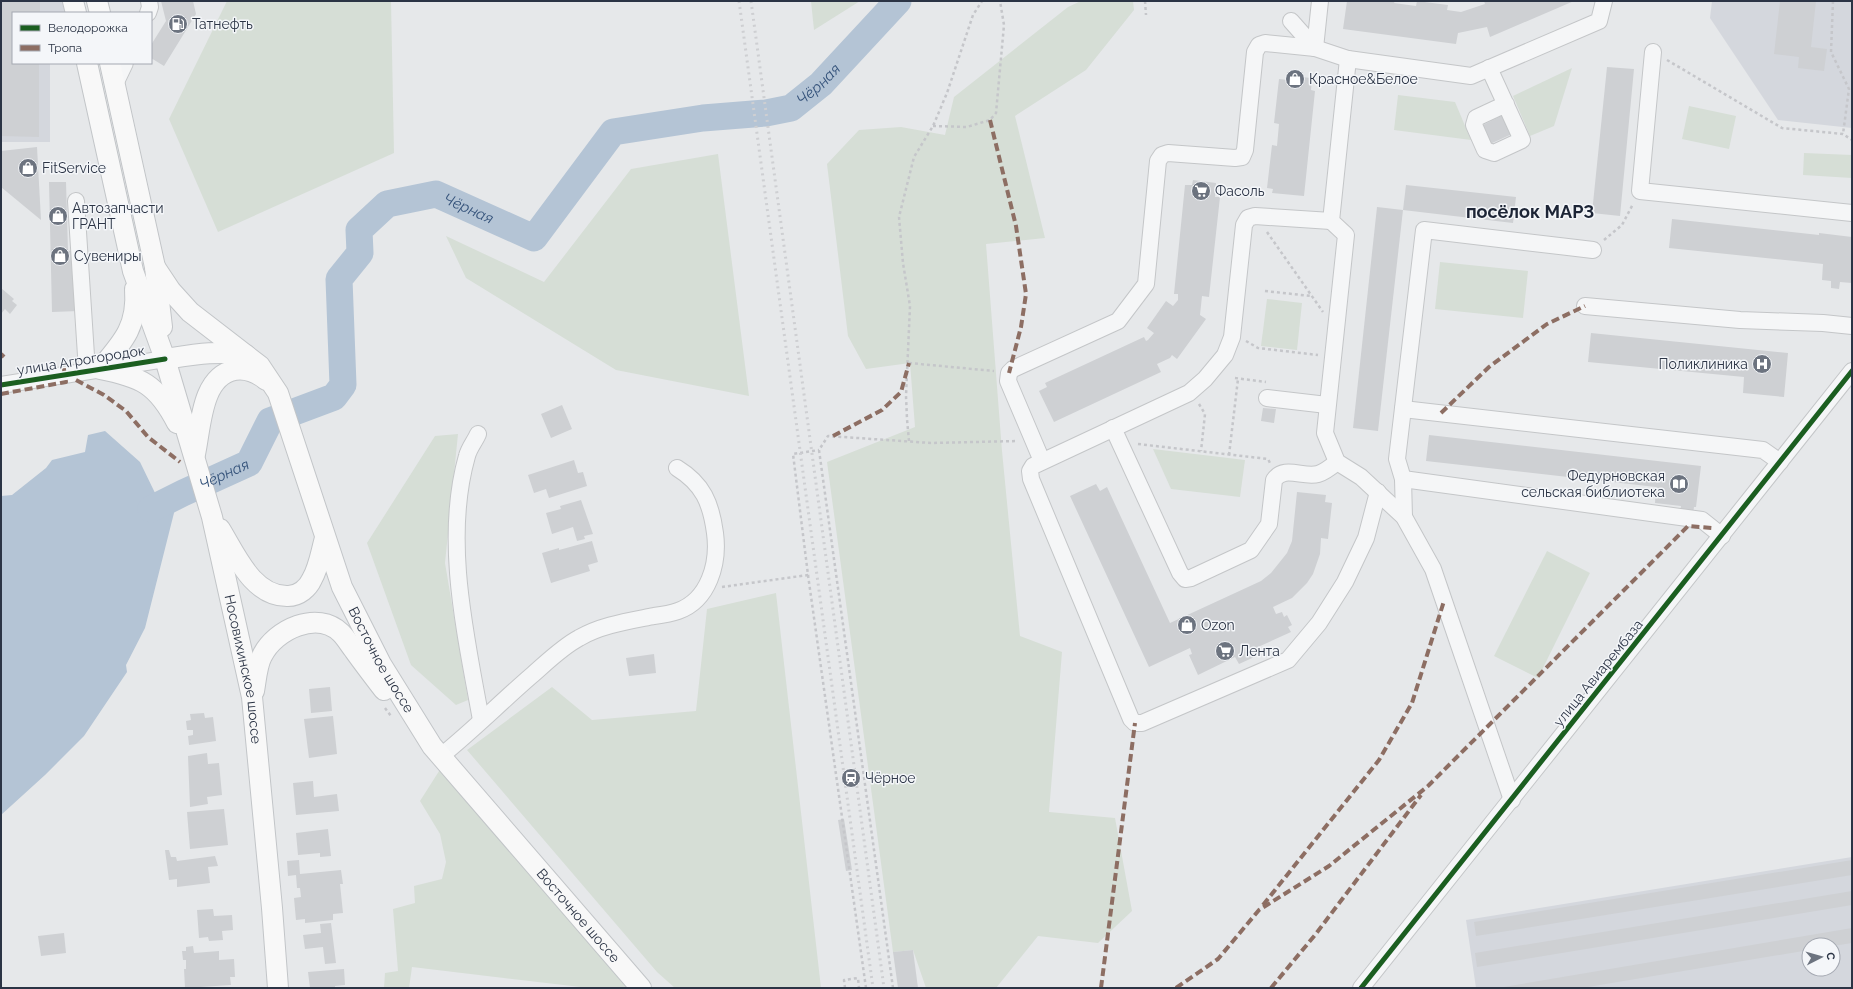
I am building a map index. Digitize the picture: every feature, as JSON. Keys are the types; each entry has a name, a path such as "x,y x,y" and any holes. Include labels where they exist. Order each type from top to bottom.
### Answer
{"main road":[{"path":"73,1 76,12"},
{"path":"97,1 100,12"},
{"path":"87,64 133,271 136,299 135,313 131,327 121,344 94,370"},
{"path":"110,64 155,267 165,359"},
{"name":"Восточное шоссе","path":"155,267 171,291 190,312 260,366 279,396 342,587 367,639 422,731 441,756 641,988"},
{"path":"133,271 165,359"},
{"path":"165,359 209,353 246,355"},
{"name":"Носовихинское шоссе","path":"165,359 212,517 252,697 278,988"},
{"path":"94,370 128,374 142,381 156,392 168,407 195,456"},
{"path":"195,456 206,398 212,385 222,375 234,370 248,371 262,377 279,396"},
{"path":"212,517 256,583 271,593 281,596 291,596 300,592 307,586 316,570 325,538"},
{"path":"252,697 261,656 268,646 284,632 306,624 319,622 330,626 341,633 402,714 422,731"}],"street":[{"path":"148,12 150,7 149,1"},
{"path":"1315,48 1320,1"},
{"path":"1042,461 1008,381 1009,373 1013,369 1118,321 1146,284 1158,161 1162,155 1168,153 1235,158 1242,156 1245,150 1255,52 1259,45 1264,43 1315,48 1348,59 1471,76 1599,21 1604,1"},
{"path":"1291,21 1315,48"},
{"path":"1653,52 1640,191 1852,214"},
{"path":"1331,221 1348,59"},
{"path":"115,84 124,64"},
{"path":"1489,68 1506,104"},
{"path":"76,201 94,370"},
{"path":"1378,492 1366,538 1345,582 1319,623 1288,660 1142,723 1135,723 1128,711 1030,479 1030,471 1033,466 1042,461 1189,393 1205,379 1225,355 1233,333 1244,225 1248,218 1256,216 1331,221 1346,234 1325,433 1336,462 1361,477 1378,492 1404,517 1433,569 1512,800"},
{"path":"1404,517 1404,479 1398,458 1424,230 1593,250"},
{"path":"1585,306 1740,320 1823,323 1852,326"},
{"name":"улица Агрогородок","path":"1,385 165,359"},
{"name":"улица Авиарембаза","path":"1361,988 1852,371"},
{"path":"1267,398 1327,405"},
{"path":"1403,409 1763,450 1780,462"},
{"path":"1113,428 1180,573 1185,579 1191,578 1251,550 1269,524 1274,480 1278,474 1283,472 1312,475 1319,474 1324,472 1336,462"},
{"path":"478,434 468,454 462,480 458,510 458,542 459,579 463,618 481,720"},
{"path":"441,756 547,662 579,638 615,624 678,611 700,596 712,574 716,550 716,537 711,509 698,485 677,468"},
{"path":"1404,479 1702,520 1722,536"}],"path":[{"path":"909,441 906,404 909,363 910,306 903,263 899,217 914,157 933,126 947,93 973,15 982,1"},
{"path":"933,126 967,127 990,120 996,113 1004,25 1000,1"},
{"path":"1145,1 1146,15"},
{"path":"1833,1 1831,52 1849,89 1842,134"},
{"path":"1653,52 1782,128 1842,134 1852,140"},
{"path":"1593,250 1622,225 1640,191"},
{"path":"1256,216 1324,314"},
{"path":"1265,291 1312,296"},
{"path":"1233,333 1258,348 1325,355"},
{"path":"909,363 1009,373"},
{"path":"1229,455 1238,378"},
{"path":"1189,393 1201,405 1205,414 1200,451"},
{"path":"893,988 819,450 828,436 931,443 1013,442 1033,439"},
{"path":"1138,444 1268,459 1278,474"},
{"path":"819,450 793,454 808,575 866,988"},
{"path":"704,590 808,575"},
{"path":"383,705 392,718"},
{"path":"845,988 844,980 858,978 859,988"}],"shaded area":[{"path":"1,1 65,1 67,12 12,12 12,64 50,64 50,142 1,142"},
{"path":"227,1 391,1 394,153 218,232 169,119"},
{"path":"811,1 860,1 814,30"},
{"path":"1081,1 1133,1 1134,10 1086,70 1015,116 1045,238 986,244 1002,451 1020,636 1062,652 1049,812 1115,818 1132,911 1098,943 1038,936 996,988 926,988 913,950 893,952 827,462 915,427 910,363 866,369 848,336 827,164 859,130 901,127 945,135 954,97 1068,7"},
{"path":"1712,1 1852,1 1852,128 1778,120 1710,18"},
{"path":"1572,68 1554,126 1530,136 1513,96"},
{"path":"1398,95 1455,102 1471,140 1394,130"},
{"path":"1689,106 1736,116 1729,149 1682,139"},
{"path":"1804,153 1852,155 1852,178 1803,175"},
{"path":"718,154 749,396 616,370 466,278 446,236 544,282 631,169"},
{"path":"1440,262 1528,271 1523,318 1435,309"},
{"path":"1267,299 1302,303 1297,350 1261,346"},
{"path":"458,434 445,563 468,700 456,705 411,665 367,543 435,436"},
{"path":"1153,449 1245,460 1240,497 1171,489"},
{"path":"1547,551 1590,573 1538,678 1494,656"},
{"path":"776,593 821,988 675,988 657,972 467,750 552,687 592,720 696,711 707,609"},
{"path":"441,768 627,988 589,988 412,967 409,988 384,988 385,973 398,971 393,909 415,903 414,886 442,879 446,862 440,834 420,801"},
{"path":"1852,857 1852,988 1476,988 1466,920"}],"water":[{"path":"105,431 140,462 156,495 167,488 183,493 175,509 145,628 126,665 127,672 84,736 45,775 1,815 1,496 12,495 46,468 52,460 85,452 88,435"}],"building":[{"path":"1,1 40,1 40,12 12,12 12,64 39,64 39,137 1,136"},
{"path":"161,1 193,1 196,14 164,66 152,59 152,43 166,21"},
{"path":"1347,1 1395,1 1394,3 1416,6 1417,1 1448,5 1447,10 1461,12 1485,4 1484,1 1574,1 1490,37 1487,27 1458,33 1456,44 1343,29"},
{"path":"1780,1 1816,1 1811,47 1827,49 1824,71 1798,68 1799,57 1774,54"},
{"path":"1607,67 1634,69 1620,216 1592,213"},
{"path":"1289,76 1312,78 1311,90 1315,91 1304,196 1272,193 1273,189 1267,188 1272,145 1277,146 1279,124 1274,123 1279,79 1288,80"},
{"path":"1503,115 1512,134 1490,144 1481,126"},
{"path":"37,147 41,220 1,187 1,151"},
{"path":"1193,180 1216,183 1215,197 1220,197 1209,297 1202,296 1200,315 1206,319 1177,359 1172,355 1170,358 1157,364 1161,372 1054,422 1039,391 1047,387 1045,383 1144,337 1146,341 1148,340 1154,333 1147,328 1166,301 1173,306 1178,300 1178,294 1174,294 1185,185 1192,185"},
{"name":"Автозапчасти ГРАНТ","path":"49,182 66,182 68,251 76,250 79,311 52,312"},
{"path":"1406,185 1516,197 1513,223 1403,210"},
{"path":"1377,207 1403,210 1378,431 1353,428"},
{"path":"1672,219 1819,235 1819,233 1852,237 1852,283 1840,282 1839,289 1831,288 1831,281 1822,280 1823,264 1669,248"},
{"path":"1,288 14,299 12,301 17,305 10,314 5,309 1,314"},
{"path":"1591,333 1788,353 1784,397 1743,393 1744,377 1588,362"},
{"path":"562,405 572,429 551,438 541,414"},
{"path":"1263,408 1276,409 1274,423 1261,421"},
{"path":"1429,435 1701,466 1696,507 1694,507 1693,514 1680,513 1681,506 1655,503 1656,487 1426,461"},
{"path":"574,460 578,473 583,472 587,486 549,498 546,489 534,493 528,475"},
{"path":"1096,484 1100,491 1107,487 1170,623 1261,581 1271,573 1287,553 1292,541 1297,492 1326,495 1325,502 1332,503 1328,539 1321,538 1320,554 1313,574 1307,583 1292,598 1273,607 1276,614 1282,612 1284,617 1287,615 1292,625 1288,627 1291,632 1258,647 1261,654 1239,664 1235,657 1198,675 1189,655 1192,654 1190,648 1149,667 1070,496"},
{"path":"581,500 593,534 584,536 585,539 577,541 573,527 552,534 546,513 561,509 560,506"},
{"path":"592,541 598,562 588,565 590,571 551,583 542,553"},
{"path":"654,654 656,673 629,676 626,658"},
{"path":"330,687 332,711 311,713 309,689"},
{"path":"204,713 205,718 213,717 216,741 189,745 188,736 193,735 193,730 187,730 186,721 191,720 190,714"},
{"path":"333,716 337,754 309,758 304,719"},
{"path":"207,753 208,764 219,763 222,795 207,797 208,804 190,807 188,756"},
{"path":"313,781 314,797 337,794 339,811 296,815 293,783"},
{"path":"224,809 228,845 190,849 187,812"},
{"path":"844,819 852,870 846,871 838,820"},
{"path":"328,829 331,856 320,857 320,853 298,855 296,833"},
{"path":"165,850 169,850 171,857 176,857 177,861 215,856 218,866 208,867 210,883 177,887 177,879 169,880"},
{"path":"299,860 300,874 341,870 343,884 340,884 343,913 333,914 333,920 305,923 305,919 296,920 294,898 301,897 300,888 297,888 296,875 288,876 287,861"},
{"path":"1852,860 1852,875 1476,936 1474,922"},
{"path":"1852,891 1852,905 1477,967 1475,953"},
{"path":"213,909 214,916 232,915 233,930 222,931 223,940 209,941 208,937 199,938 197,910"},
{"path":"331,923 336,963 325,964 323,947 305,949 303,935 321,933 320,924"},
{"path":"1852,928 1852,943 1841,945 1841,937 1801,937 1801,951 1582,988 1498,988"},
{"path":"64,933 66,953 41,956 38,936"},
{"path":"193,946 194,953 219,951 219,960 234,959 235,977 230,977 231,985 185,988 184,969 186,969 186,960 183,960 182,951 186,951 186,947"},
{"path":"913,950 918,988 898,988 893,952"},
{"path":"344,969 345,985 335,986 335,988 310,988 308,972"}],"waterway":[{"name":"Чёрная","path":"151,509 249,463 270,421 334,397 343,385 339,279 360,253 359,230 387,204 436,194 534,238 613,132 703,118 766,113 791,108 821,84 898,1"}],"railway":[{"path":"739,1 873,988"},
{"path":"751,1 884,988"}],"marked path":[{"path":"990,120 1016,226 1026,294 1021,327 1009,373"},
{"path":"1441,413 1489,367 1547,324 1585,306"},
{"path":"1,354 4,357"},
{"path":"1,394 66,382 63,363"},
{"path":"833,436 882,410 901,392 909,363"},
{"path":"76,380 104,395 126,411 148,437 180,462"},
{"path":"1176,988 1218,959 1259,910 1329,866 1428,786 1688,526 1712,528"},
{"path":"1263,905 1379,760 1412,703 1444,601"},
{"path":"1101,988 1135,723"},
{"path":"1271,988 1315,935 1421,795"}],"cycle path":[{"path":"1,385 165,359"},
{"path":"1361,988 1852,371"}],"place":[{"name":"Татнефть","path":"178,24"},
{"name":"Красное&Белое","path":"1295,79"},
{"name":"FitService","path":"28,168"},
{"name":"Фасоль","path":"1201,191"},
{"name":"Автозапчасти ГРАНТ","path":"58,216"},
{"name":"Сувениры","path":"60,256"},
{"name":"Поликлиника","path":"1762,364"},
{"name":"Федурновская сельская библиотека","path":"1679,484"},
{"name":"Ozon","path":"1187,625"},
{"name":"Лента","path":"1225,651"},
{"name":"Чёрное","path":"851,778"}],"district":[{"name":"посёлок МАРЗ","path":"1530,212"}]}
